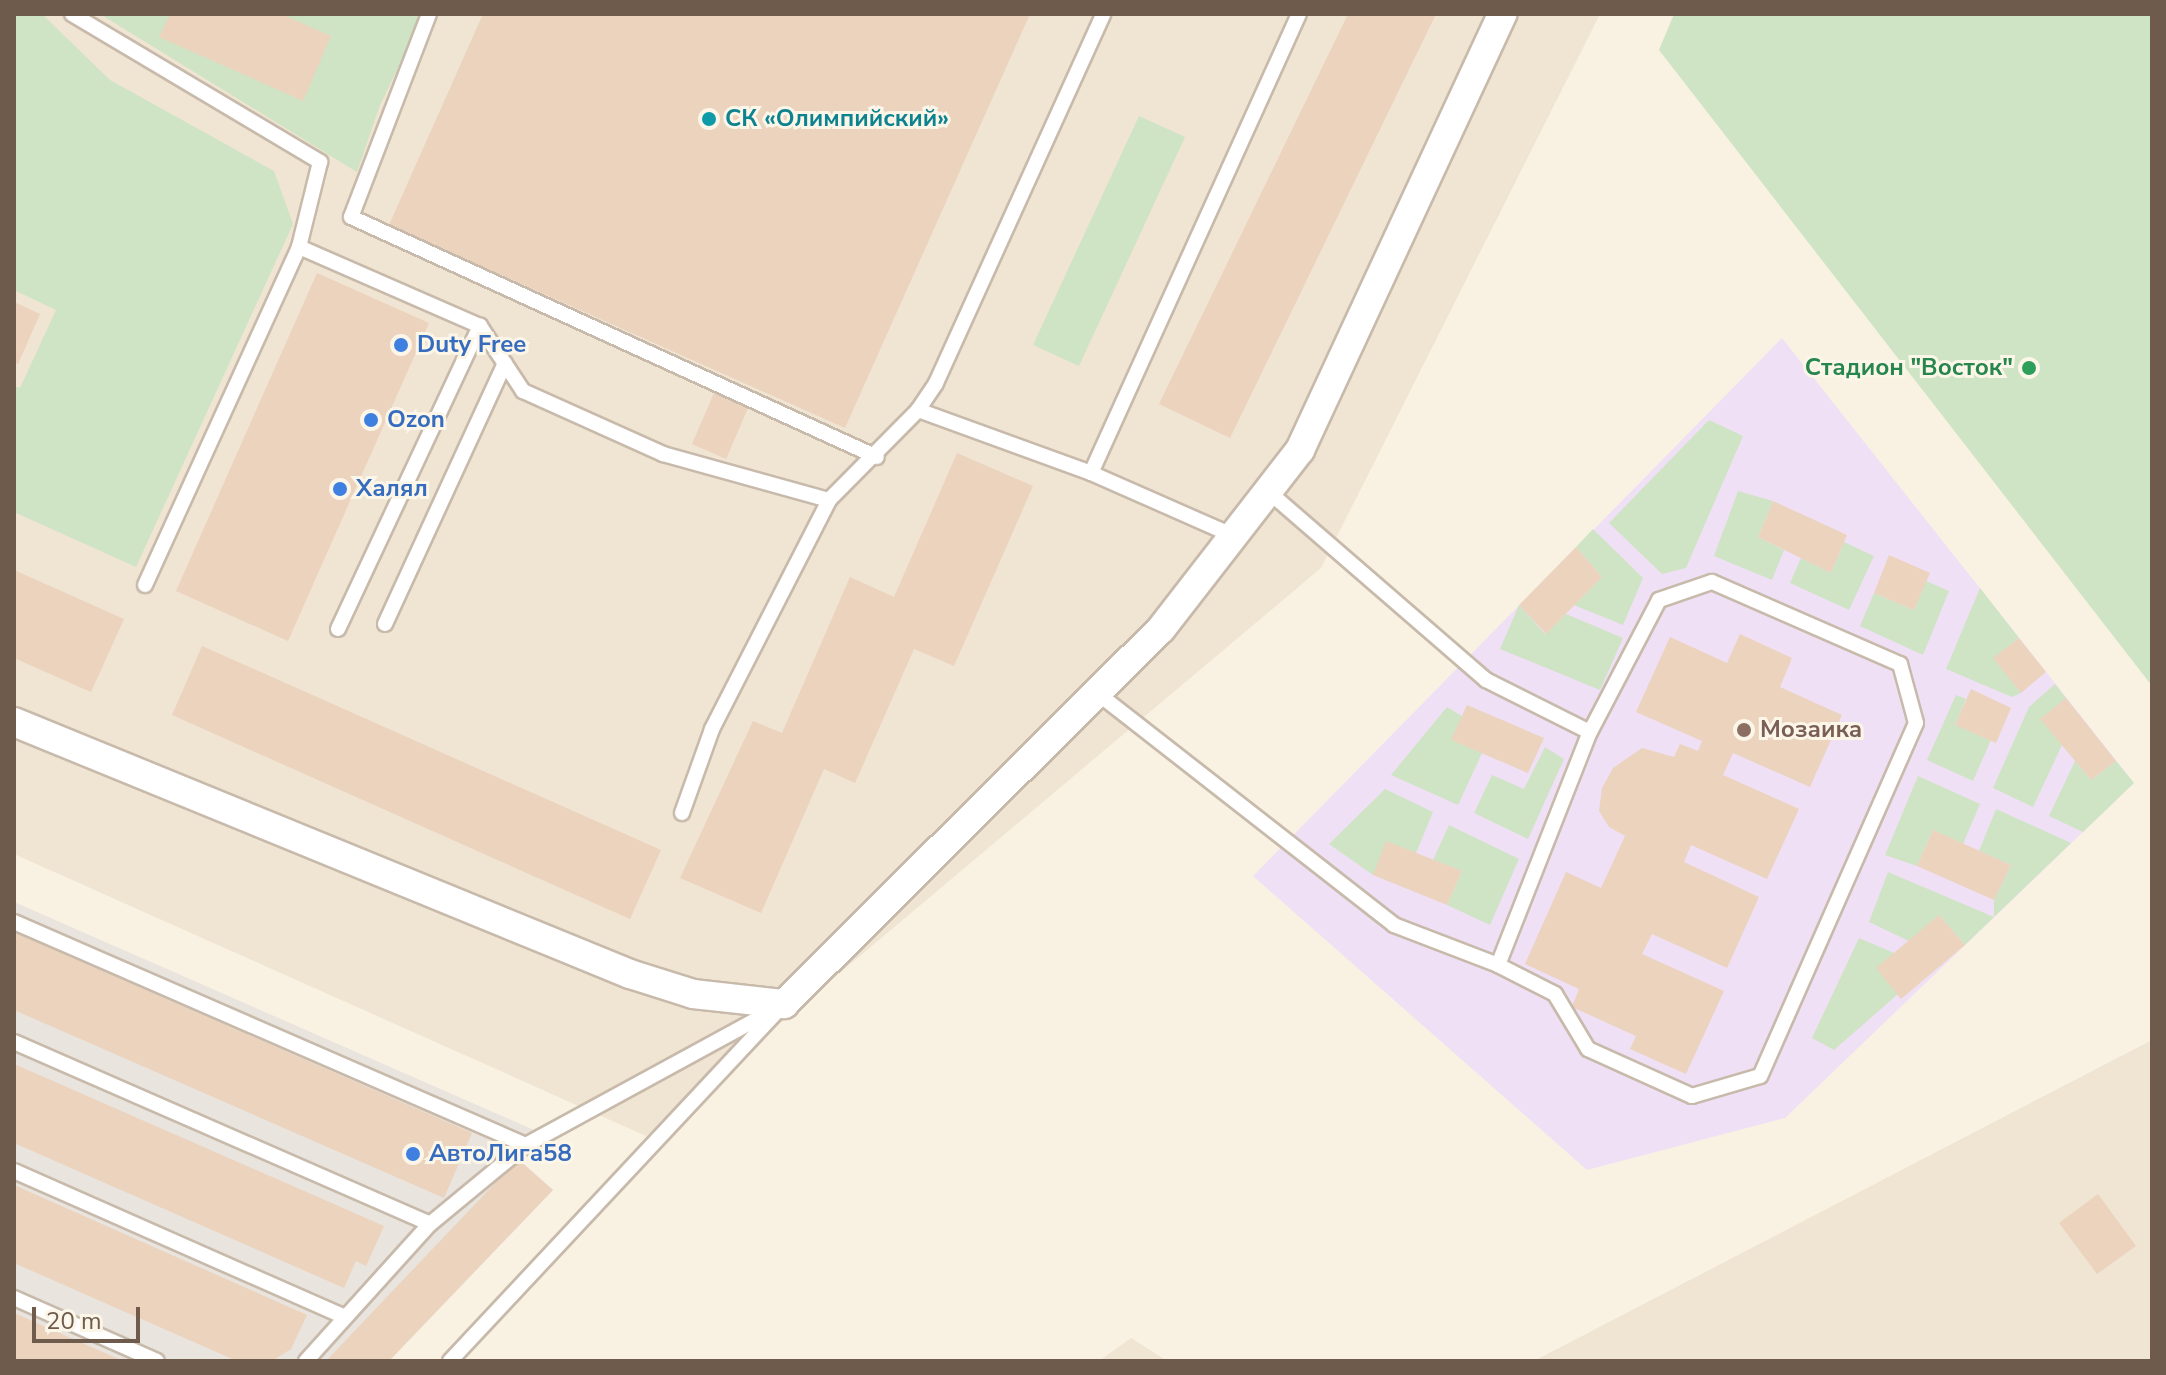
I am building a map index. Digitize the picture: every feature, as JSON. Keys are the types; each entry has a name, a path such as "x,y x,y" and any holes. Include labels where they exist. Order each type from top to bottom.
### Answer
{"street":[{"path":"14,722 630,974 693,994 784,1004 1161,629 1300,450 1502,14"}],"lane":[{"path":"72,14 320,162 299,247 145,585"},
{"path":"429,14 351,217 877,457"},
{"path":"682,813 712,729 829,500 877,457 918,410 936,383 1103,14"},
{"path":"1091,473 1299,14"},
{"path":"299,247 480,326 523,391 663,454 829,500"},
{"path":"338,629 480,326"},
{"path":"385,624 505,363"},
{"path":"918,410 1091,473 1234,536"},
{"path":"1269,492 1486,680 1590,732"},
{"path":"1096,692 1394,925 1498,965 1555,994 1588,1049 1692,1096 1760,1076 1916,723 1900,664 1712,582 1659,600 1590,732 1498,965"},
{"path":"14,922 526,1145"},
{"path":"306,1361 343,1316 430,1224 526,1145 784,1004"},
{"path":"450,1361 784,1004"},
{"path":"14,1042 430,1224"},
{"path":"14,1171 343,1316"},
{"path":"14,1298 157,1361"}],"shaded area":[{"path":"14,14 1600,14 1321,568 646,1136 14,854"},
{"name":"Мозаика","path":"1782,338 2134,783 1785,1118 1587,1170 1253,876"},
{"path":"14,902 541,1133 518,1159 553,1190 389,1361 14,1361"},
{"path":"2152,1040 2152,1361 1534,1361"},
{"path":"1131,1338 1167,1361 1099,1361"}],"green space":[{"path":"14,14 44,16 110,80 274,171 293,224 136,567 14,512 14,386 20,388 56,310 14,290"},
{"path":"100,14 419,14 420,23 380,105 357,172"},
{"name":"Стадион \"Восток\"","path":"1674,14 2152,14 2152,686 1659,50"},
{"path":"1139,116 1185,137 1079,366 1033,345"},
{"path":"1709,420 1743,436 1686,568 1662,574 1609,523"},
{"path":"1738,491 1773,501 1758,537 1784,550 1772,580 1714,556"},
{"path":"1593,529 1643,578 1623,625 1574,605 1602,577 1576,547"},
{"path":"1844,542 1874,556 1849,610 1790,583 1801,558 1831,573"},
{"path":"1926,581 1949,591 1923,655 1860,626 1874,593 1914,610"},
{"path":"1980,588 2019,638 1994,658 2021,693 2012,697 1946,669"},
{"path":"1519,605 1545,634 1566,614 1623,638 1600,690 1500,649"},
{"path":"2055,684 2066,698 2041,719 2062,745 2033,807 1993,788 2029,707"},
{"path":"1956,695 1966,699 1955,725 1991,740 1973,781 1927,760"},
{"path":"1447,707 1462,716 1452,740 1482,753 1458,805 1391,775"},
{"path":"1545,747 1564,759 1528,839 1474,813 1492,775 1524,789"},
{"path":"2075,761 2091,780 2116,761 2134,783 2083,832 2049,816"},
{"path":"1918,776 1980,804 1963,844 1933,830 1917,866 1885,855"},
{"path":"1385,789 1433,812 1416,853 1373,875 1329,844"},
{"path":"1996,809 2071,843 1965,945 1939,915 1909,941 1869,922 1888,872 1994,917 1994,900 2011,865 1979,851"},
{"path":"1449,825 1519,859 1490,925 1447,905 1462,871 1433,860"},
{"path":"1859,938 1894,953 1898,994 1834,1050 1812,1038"}],"building":[{"path":"170,14 281,14 331,36 303,101 159,37"},
{"name":"СК «Олимпийский»","path":"483,14 1030,14 845,428 389,225"},
{"path":"1348,14 1436,14 1230,438 1159,404"},
{"path":"317,273 429,323 288,641 176,591"},
{"path":"14,302 40,314 18,364 14,362"},
{"path":"714,393 748,408 726,459 692,444"},
{"path":"957,453 1033,486 954,666 914,649 855,783 824,769 761,913 680,878 753,721 782,733 850,577 894,597"},
{"path":"1773,501 1847,535 1831,573 1758,537"},
{"path":"1576,547 1602,577 1546,634 1519,605"},
{"path":"1889,555 1930,573 1914,610 1874,593"},
{"path":"14,570 124,619 91,692 14,658"},
{"path":"1740,634 1792,658 1780,687 1842,715 1810,787 1733,753 1723,775 1799,809 1767,879 1691,845 1684,862 1759,897 1727,968 1652,934 1642,954 1724,991 1686,1074 1630,1049 1636,1036 1572,1007 1579,989 1525,964 1566,872 1601,888 1625,836 1609,827 1599,811 1602,788 1613,768 1642,748 1674,757 1680,744 1698,751 1702,741 1636,712 1670,637 1727,663"},
{"path":"2019,638 2046,672 2021,693 1993,658"},
{"path":"202,646 661,850 630,919 172,715"},
{"path":"1971,689 2011,708 1996,743 1955,725"},
{"path":"2066,698 2116,761 2091,780 2040,719"},
{"path":"1467,705 1544,738 1528,773 1451,740"},
{"path":"1933,830 2011,865 1994,900 1917,866"},
{"path":"1386,841 1462,871 1447,905 1373,875"},
{"path":"1939,915 1965,945 1901,999 1876,968"},
{"path":"14,932 472,1133 444,1198 14,1010"},
{"path":"14,1064 384,1226 366,1266 356,1261 344,1288 14,1143"},
{"path":"518,1159 553,1190 389,1361 326,1361"},
{"path":"14,1185 307,1315 291,1349 272,1361 237,1361 14,1263"},
{"path":"2098,1194 2136,1246 2097,1274 2059,1223"},
{"path":"14,1313 123,1361 14,1361"}],"place":[{"name":"СК «Олимпийский»","path":"709,119"},
{"name":"Duty Free","path":"401,345"},
{"name":"Стадион \"Восток\"","path":"2029,368"},
{"name":"Ozon","path":"371,420"},
{"name":"Халял","path":"340,489"},
{"name":"Мозаика","path":"1744,730"},
{"name":"АвтоЛига58","path":"413,1154"}]}
